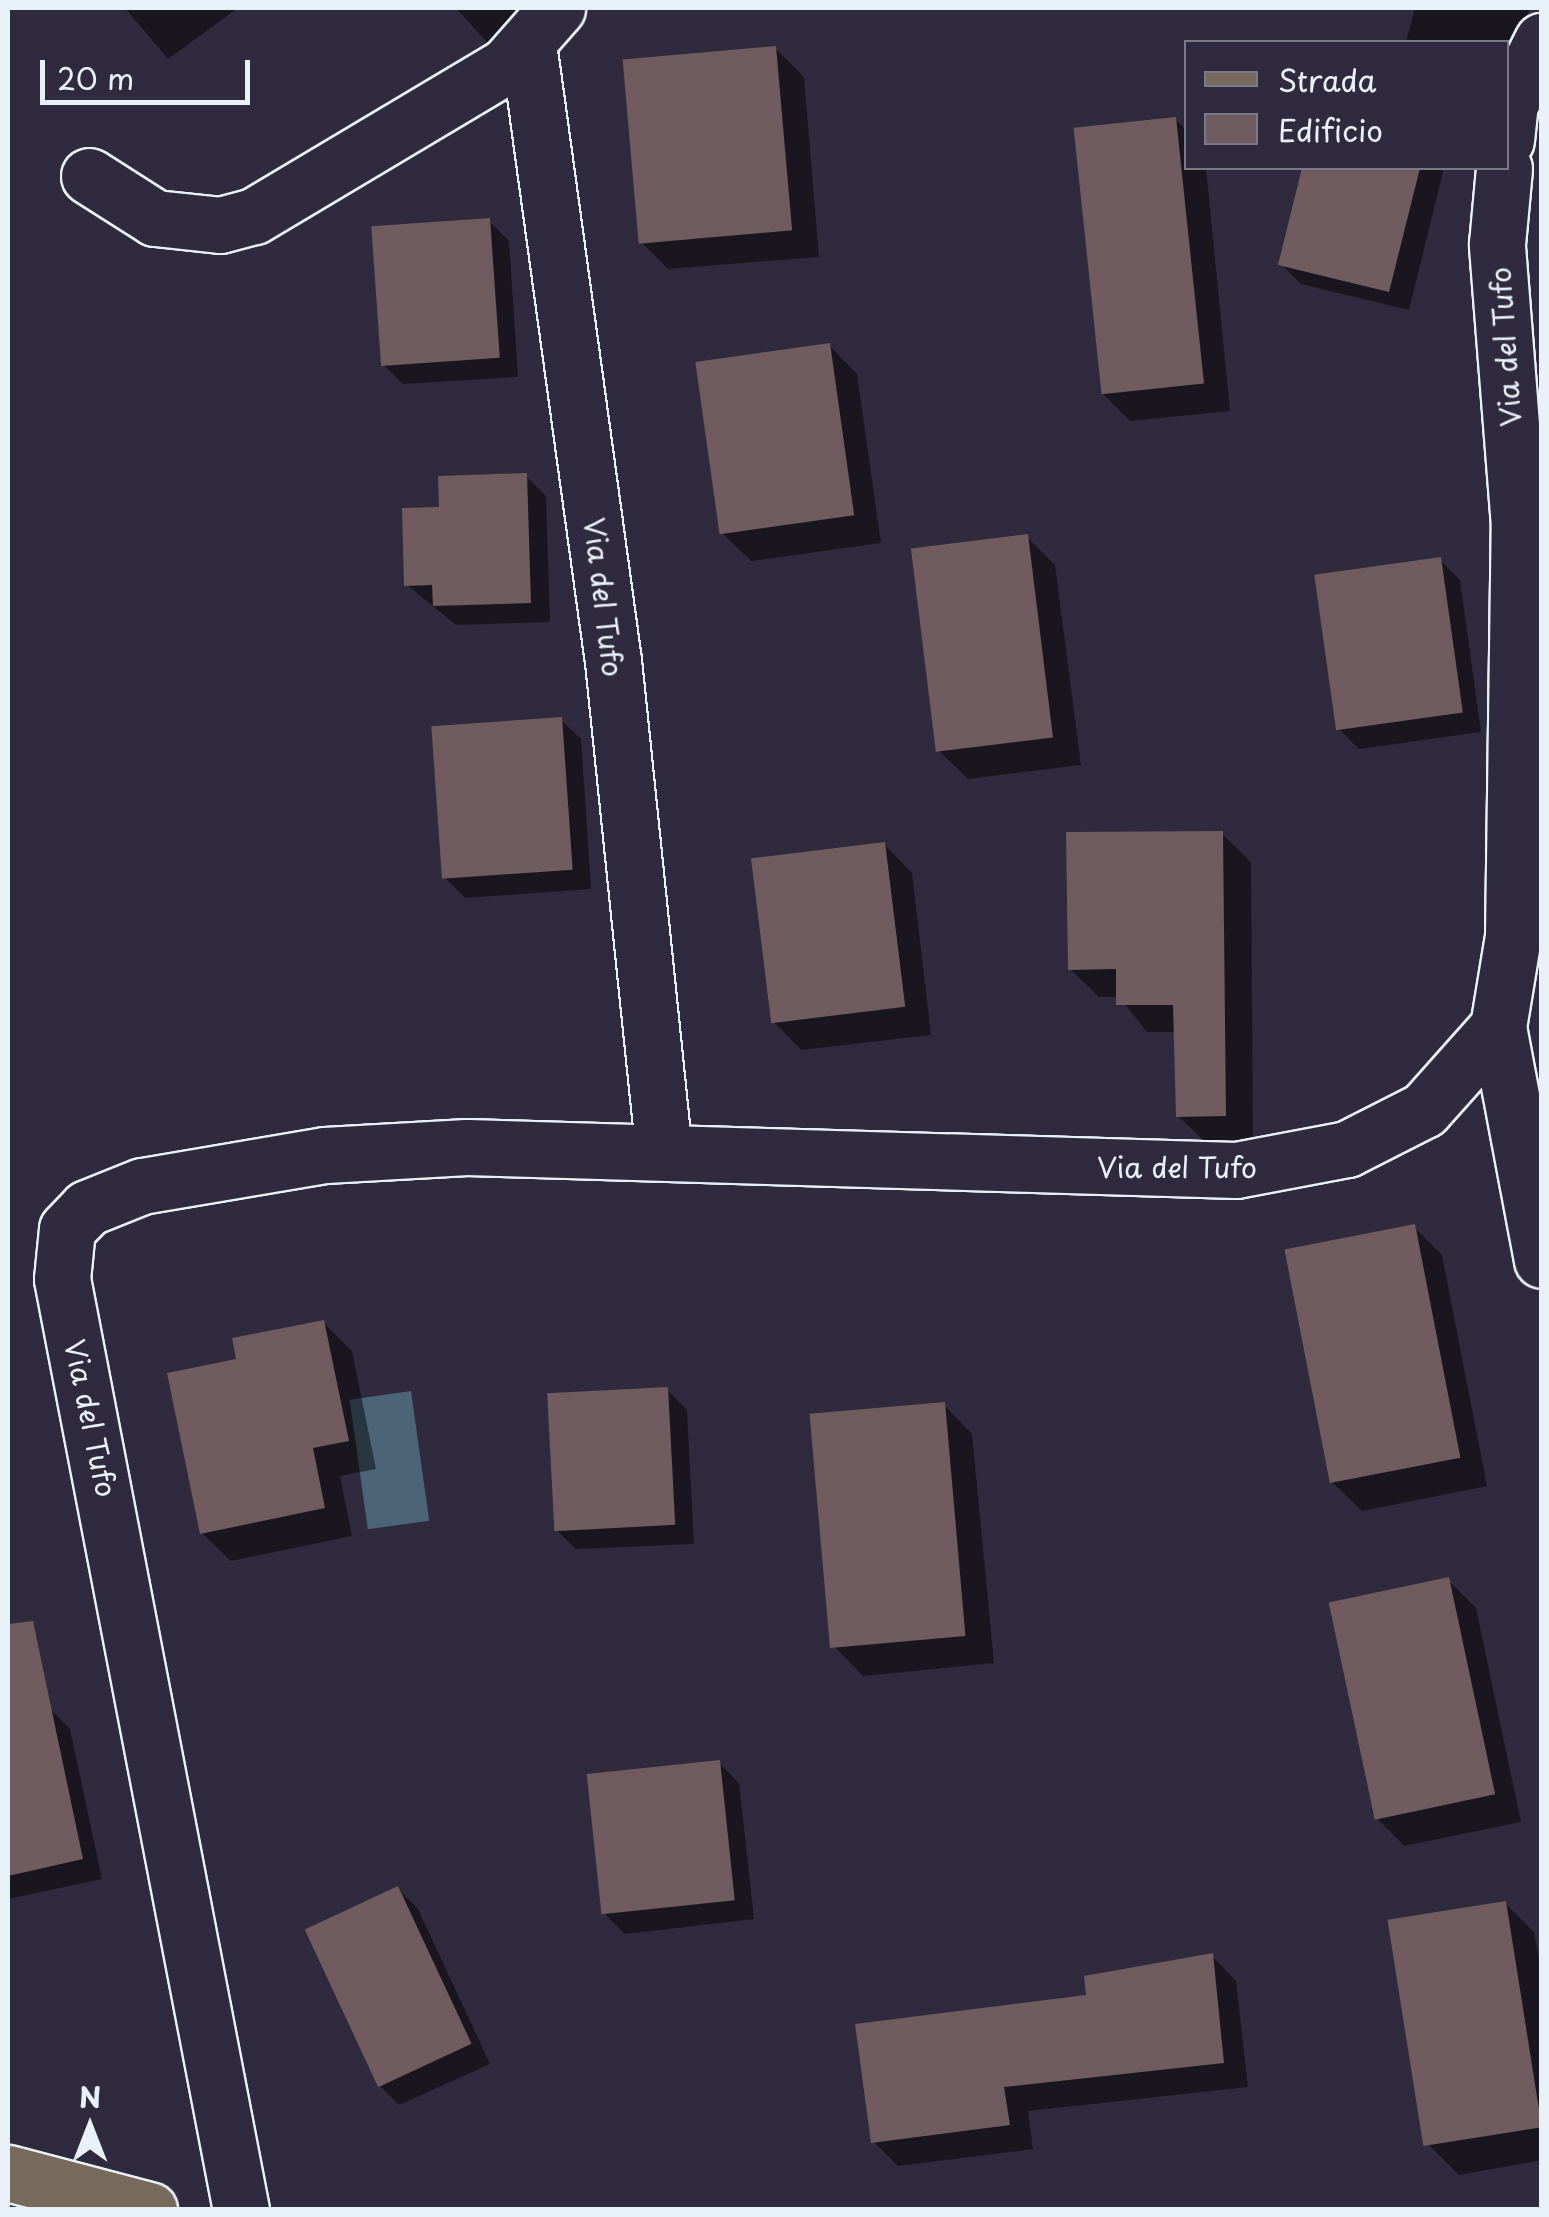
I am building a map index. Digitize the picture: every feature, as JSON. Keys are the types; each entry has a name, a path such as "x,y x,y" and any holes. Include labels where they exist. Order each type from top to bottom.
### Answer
{"main road":[{"path":"8,2173 149,2210"}],"street":[{"path":"89,176 155,218 237,222 482,82 543,26"},
{"name":"Via del Tufo","path":"543,26 664,1150"},
{"path":"1509,113 1542,42"},
{"name":"Via del Tufo","path":"241,2210 62,1279 67,1229 88,1208 142,1186 325,1155 664,1150 1264,1168 1399,1126 1468,1070 1498,1027 1513,936 1530,522 1497,244 1504,170"},
{"path":"1498,1027 1542,1260"}],"water":[{"path":"411,1391 429,1521 368,1529 350,1400"}],"building":[{"path":"776,46 792,230 639,244 623,59"},
{"path":"1176,117 1204,384 1102,394 1074,128"},
{"path":"1302,170 1420,170 1389,292 1278,265"},
{"path":"490,218 500,358 381,366 371,226"},
{"path":"830,343 854,515 720,534 695,362"},
{"path":"527,473 531,603 433,606 432,585 404,586 402,508 439,507 438,476"},
{"path":"1028,534 1053,737 936,752 911,548"},
{"path":"1441,557 1463,712 1336,730 1314,575"},
{"path":"562,717 573,870 442,879 431,726"},
{"path":"1223,831 1226,1116 1176,1117 1173,1005 1116,1005 1116,969 1068,970 1066,832"},
{"path":"885,842 905,1007 771,1023 751,858"},
{"path":"1415,1224 1460,1458 1330,1483 1284,1249"},
{"path":"324,1320 349,1441 313,1448 325,1508 200,1534 167,1373 236,1359 232,1338"},
{"path":"668,1387 675,1525 554,1531 547,1393"},
{"path":"945,1402 965,1636 830,1648 810,1414"},
{"path":"1449,1577 1495,1794 1375,1820 1329,1603"},
{"path":"33,1621 83,1859 8,1876 8,1624"},
{"path":"720,1760 735,1900 601,1914 587,1774"},
{"path":"398,1886 472,2044 378,2087 305,1930"},
{"path":"1506,1901 1542,2127 1423,2146 1387,1920"},
{"path":"1213,1953 1224,2063 1004,2087 1010,2125 871,2143 855,2024 1086,1995 1084,1976"}]}
